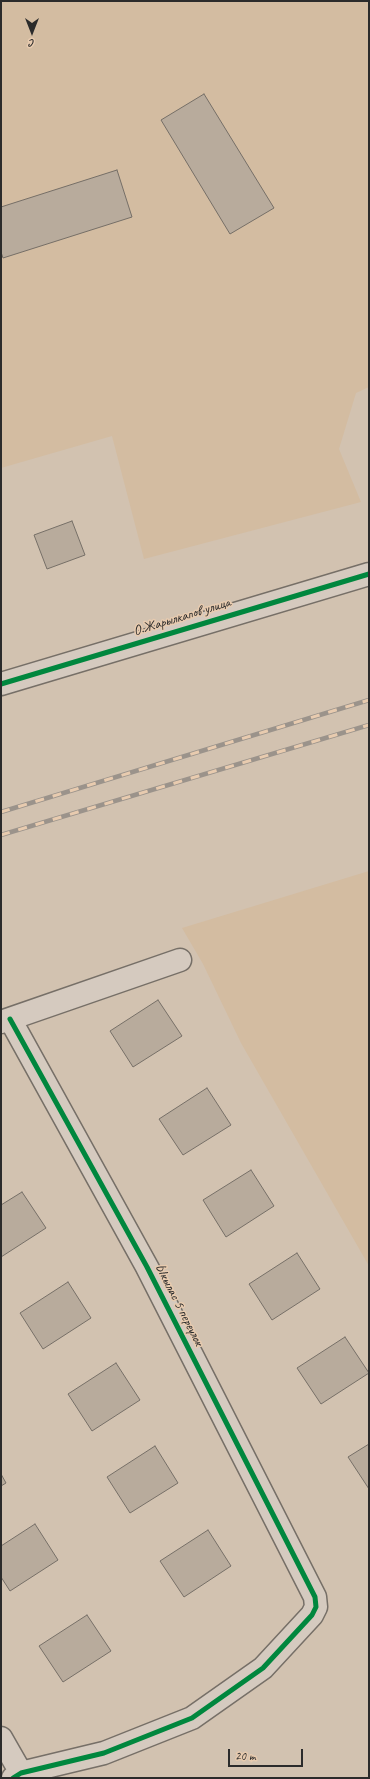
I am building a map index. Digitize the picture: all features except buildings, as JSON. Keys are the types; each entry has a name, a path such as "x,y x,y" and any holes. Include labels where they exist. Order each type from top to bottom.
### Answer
{"street":[{"name":"О.Жарылкапов улица","path":"1,684 369,574"},
{"path":"6,1021 180,960"},
{"name":"Ыкылас 5 переулок","path":"6,1021 147,1267 315,1598 316,1607 312,1615 263,1668 192,1718 104,1754 17,1775"},
{"path":"1,1738 17,1775"}],"shaded area":[{"path":"1,1 369,1 369,387 356,393 339,449 361,502 144,559 112,436 1,468"},
{"path":"369,871 369,1266 241,1043 203,964 182,928"}],"railway":[{"path":"1,812 369,700"},
{"path":"1,835 369,725"}],"cycle path":[{"path":"1,684 369,574"},
{"path":"10,1019 147,1267 315,1597 316,1607 312,1615 263,1668 192,1718 104,1753 21,1773 13,1778"}]}
